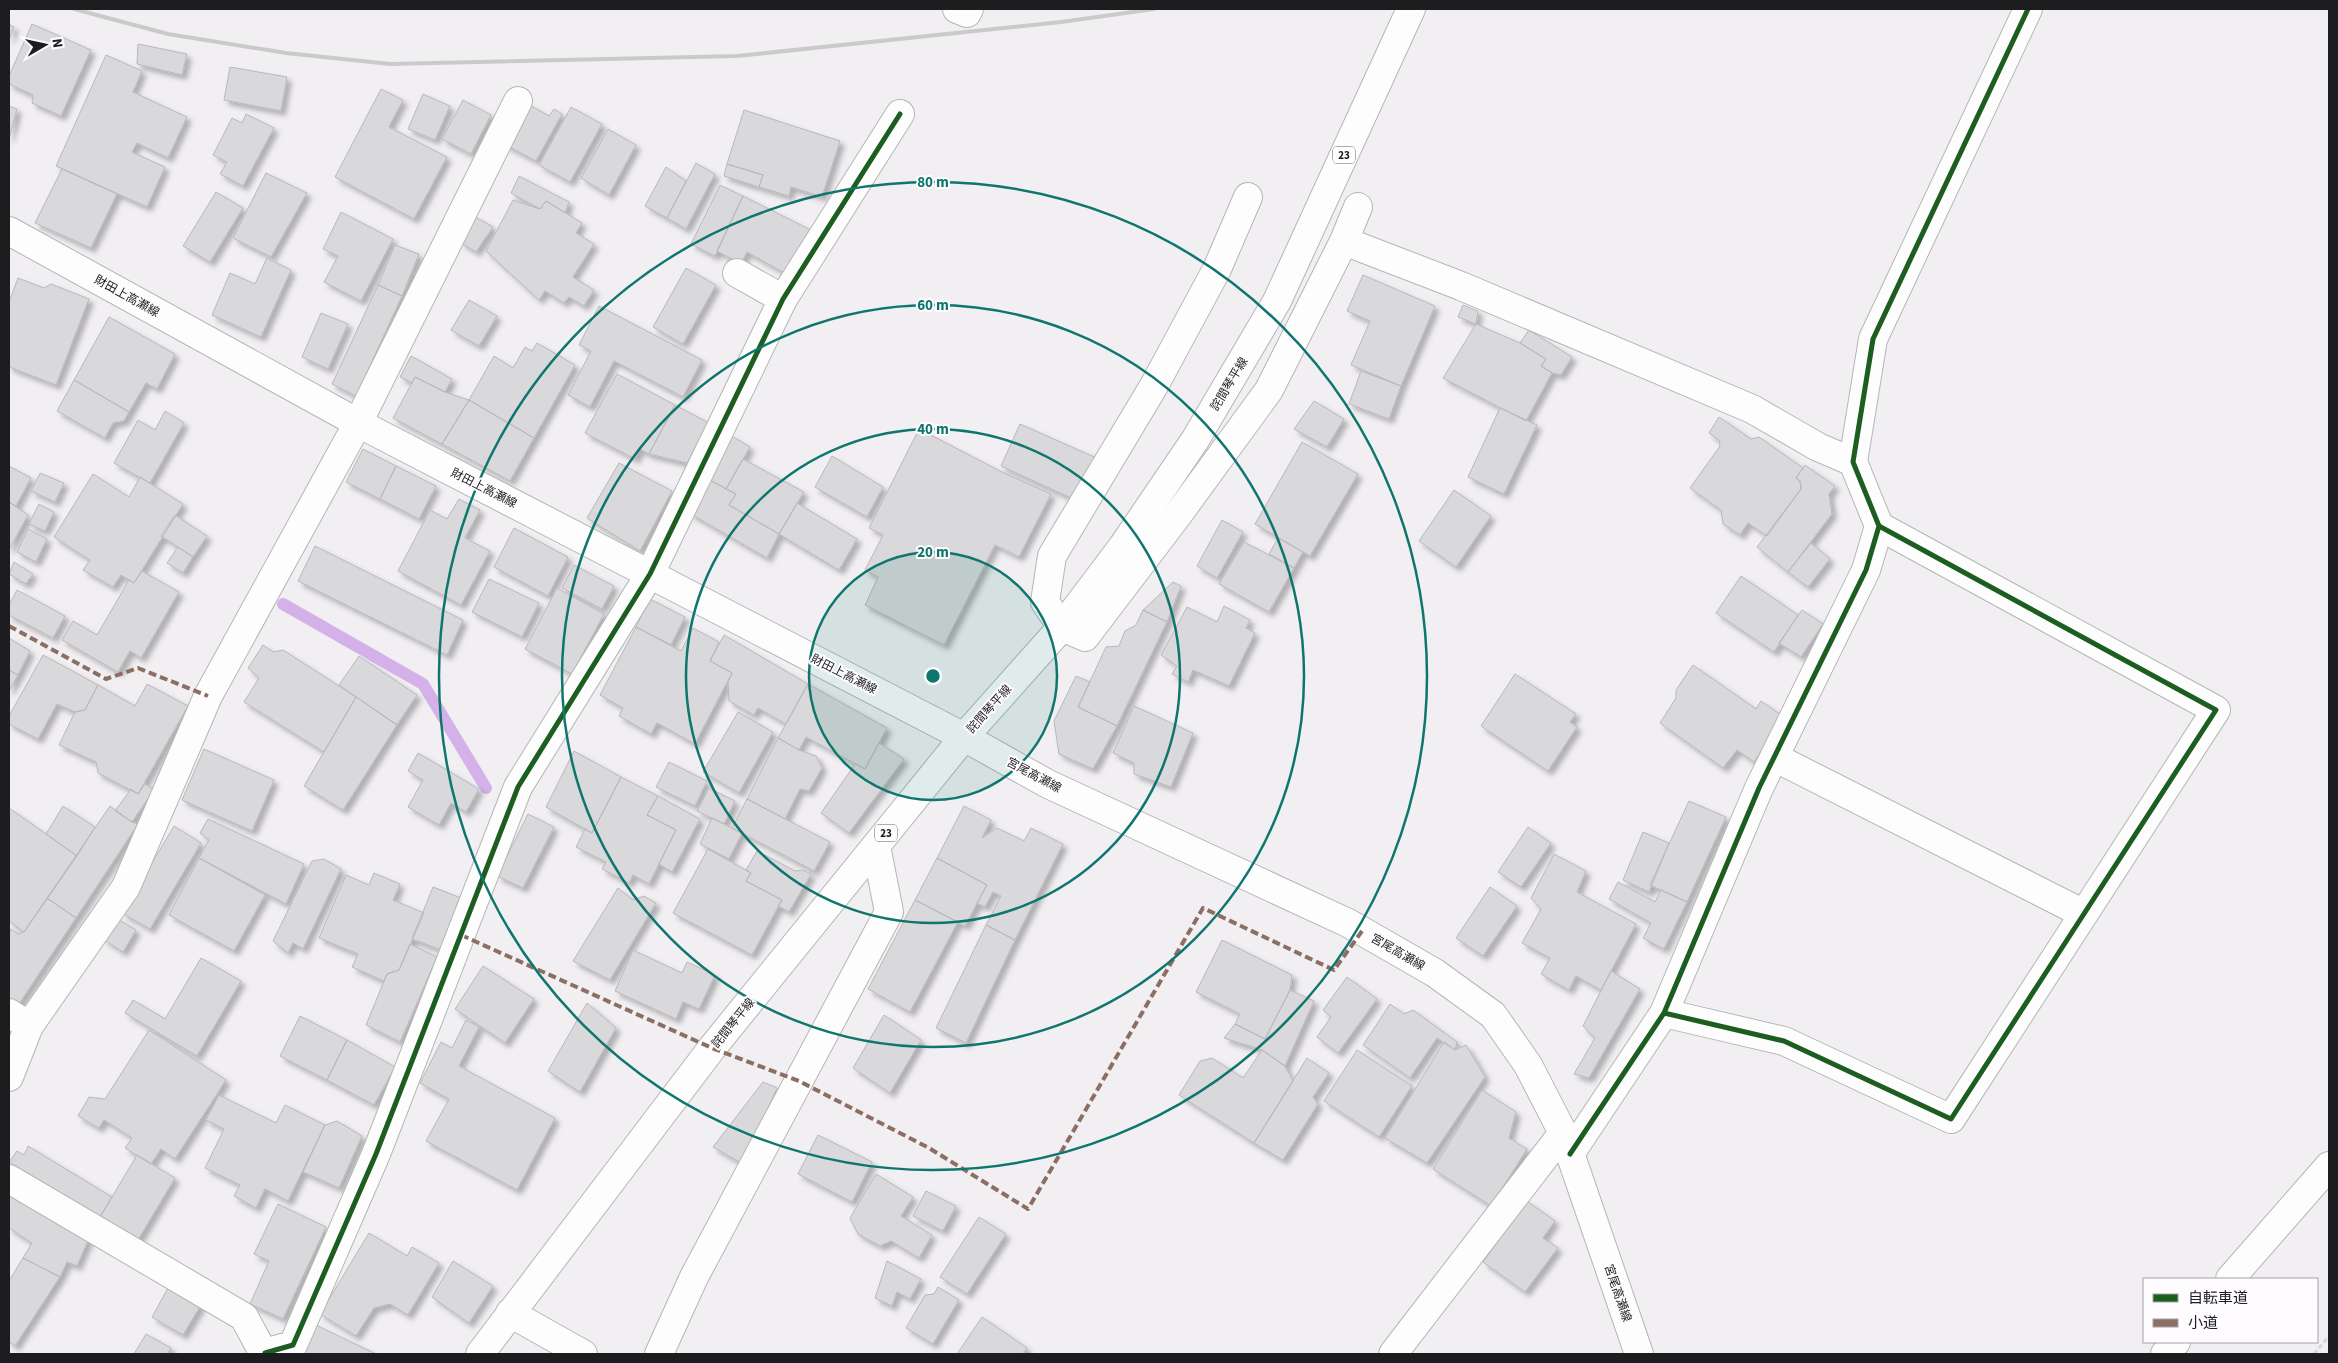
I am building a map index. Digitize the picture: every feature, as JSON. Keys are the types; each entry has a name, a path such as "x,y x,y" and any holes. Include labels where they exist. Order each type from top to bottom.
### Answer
{"street":[{"path":"957,9 967,13 970,9"},
{"name":"詫間琴平線","path":"480,1354 712,1048 964,737 1062,627 1123,546 1195,440 1277,302 1411,9"},
{"path":"1393,1354 1566,1143 1664,1013 1759,788 1866,570 1879,526 1853,462 1873,339 2028,9"},
{"path":"9,1077 19,1020 126,887 208,696 358,424 518,101"},
{"path":"9,1179 244,1316 265,1354 293,1345 376,1154 518,787 650,574 783,298 900,114"},
{"path":"1248,197 1217,269 1159,376 1052,556 1045,602 1062,627 1085,637 1269,390 1344,241 1358,207"},
{"name":"財田上高瀬線","path":"9,231 358,424 964,737"},
{"path":"1344,241 1460,286 1752,409 1818,447 1853,462"},
{"path":"737,273 783,298"},
{"path":"1664,1013 1784,1041 1951,1119 2216,710 1879,526"},
{"name":"宮尾高瀬線","path":"964,737 1048,784 1348,923 1435,973 1493,1015 1528,1065 1566,1143 1639,1354"},
{"path":"1774,757 2084,914"},
{"path":"659,1354 694,1277 889,912 876,846"},
{"path":"2231,1278 2329,1166"},
{"path":"510,1313 583,1354"},
{"path":"2165,1354 2175,1343"}],"path":[{"path":"2314,1354 2329,1336"}],"building":[{"path":"9,24 14,27 9,39"},
{"path":"32,24 91,50 61,116 32,103 33,95 9,84 9,76"},
{"path":"138,44 187,54 182,75 137,64"},
{"path":"106,55 142,71 133,92 187,117 168,158 137,143 132,152 165,167 147,207 56,166"},
{"path":"230,67 287,77 281,111 224,100"},
{"path":"381,89 403,100 389,127 447,157 414,219 335,177"},
{"path":"423,94 450,106 435,140 408,129"},
{"path":"463,100 491,115 471,154 442,139"},
{"path":"526,103 549,116 554,109 562,114 536,161 504,144"},
{"path":"9,106 17,109 9,139"},
{"path":"571,107 602,124 570,182 539,165"},
{"path":"744,110 840,141 822,197 791,187 789,196 759,187 763,175 727,164"},
{"path":"246,114 274,128 243,186 220,174 227,162 213,155 232,118 242,123"},
{"path":"608,129 636,145 609,195 581,178"},
{"path":"696,163 715,174 686,229 667,218"},
{"path":"727,164 763,175 759,187 724,176"},
{"path":"666,167 686,181 667,218 645,206"},
{"path":"62,169 117,194 91,248 35,223"},
{"path":"266,173 307,193 271,257 233,238"},
{"path":"519,176 569,202 565,213 546,201 540,209 511,193"},
{"path":"720,185 743,196 715,256 691,244"},
{"path":"216,192 243,208 210,262 183,246"},
{"path":"743,196 811,230 786,274 747,252 741,264 717,251"},
{"path":"513,200 540,209 546,201 582,223 576,233 594,244 573,277 594,290 584,306 569,297 564,303 545,291 539,300 486,251"},
{"path":"341,212 393,239 361,301 324,282 338,256 323,249"},
{"path":"474,216 493,227 476,252 460,242"},
{"path":"395,245 419,254 402,296 378,285"},
{"path":"267,258 291,270 261,337 212,315 230,273 255,284"},
{"path":"686,268 716,285 683,344 653,327"},
{"path":"1363,275 1435,306 1401,386 1351,365 1370,321 1347,311"},
{"path":"18,278 44,288 51,284 89,299 56,385 9,367 9,302"},
{"path":"378,285 402,296 356,396 332,384"},
{"path":"469,300 497,316 479,346 451,330"},
{"path":"1463,305 1478,311 1476,324 1458,317"},
{"path":"599,306 702,360 683,397 614,361 590,407 568,395 591,351 579,345"},
{"path":"321,313 348,324 328,369 302,357"},
{"path":"109,317 175,354 157,389 146,383 129,412 74,380"},
{"path":"1476,324 1520,343 1546,359 1541,366 1552,373 1526,421 1443,378"},
{"path":"1529,330 1572,357 1561,375 1552,373 1541,366 1546,359 1520,343"},
{"path":"537,343 575,365 534,438 469,400 494,356 513,368 525,347 532,351"},
{"path":"411,356 452,379 445,392 415,377 412,383 400,377"},
{"path":"1361,371 1401,386 1389,419 1349,404"},
{"path":"617,374 675,405 649,454 640,449 635,459 585,433"},
{"path":"415,377 445,392 469,400 442,444 393,418"},
{"path":"74,380 129,412 124,421 113,423 105,438 57,411"},
{"path":"469,400 534,438 510,481 442,444"},
{"path":"1314,401 1344,419 1327,447 1294,429"},
{"path":"675,405 709,423 687,463 649,454"},
{"path":"1500,408 1537,425 1504,494 1468,477"},
{"path":"165,411 184,423 150,483 114,463 138,420 155,430"},
{"path":"1719,417 1751,439 1759,437 1803,468 1796,478 1800,481 1801,489 1767,536 1748,523 1740,535 1723,524 1721,510 1690,488 1720,446 1719,440 1709,433"},
{"path":"1020,424 1099,459 1080,502 1001,466"},
{"path":"919,429 1004,473 1051,494 1019,557 995,545 944,645 865,605 878,577 865,570 883,535 869,528"},
{"path":"732,436 750,447 726,489 708,479"},
{"path":"1302,442 1358,474 1310,556 1255,524"},
{"path":"363,449 396,466 380,499 346,482"},
{"path":"832,456 883,487 867,517 815,487"},
{"path":"743,459 804,492 779,534 729,505 736,494 726,489"},
{"path":"619,463 672,491 640,551 587,518"},
{"path":"1805,465 1835,486 1829,494 1832,514 1788,572 1757,547 1801,489 1800,481 1796,478"},
{"path":"9,466 31,478 16,506 9,502"},
{"path":"396,466 436,486 419,519 380,499"},
{"path":"40,473 64,483 55,502 31,491"},
{"path":"93,474 129,497 140,477 183,504 134,583 121,575 113,587 83,570 90,560 54,537"},
{"path":"708,479 736,494 729,505 779,534 767,558 689,513"},
{"path":"1454,490 1491,516 1456,567 1419,541"},
{"path":"459,499 480,510 465,538 490,551 461,605 398,571 430,510 447,519"},
{"path":"9,502 28,515 9,550"},
{"path":"797,503 857,539 839,570 779,534"},
{"path":"39,504 54,512 45,531 29,524"},
{"path":"175,515 207,536 193,557 161,536"},
{"path":"1222,520 1243,532 1217,578 1197,566"},
{"path":"514,528 568,557 548,596 494,567"},
{"path":"28,529 47,539 36,562 17,552"},
{"path":"1278,538 1303,552 1294,568 1269,554"},
{"path":"1244,542 1294,568 1269,612 1219,584"},
{"path":"1811,543 1830,559 1808,587 1788,572"},
{"path":"315,546 463,620 447,655 298,581"},
{"path":"178,547 193,557 183,573 167,563"},
{"path":"14,562 33,574 26,584 9,574"},
{"path":"574,565 614,586 602,609 562,588"},
{"path":"142,571 179,592 141,658 130,651 118,672 62,640 73,621 97,635 129,580 134,583"},
{"path":"1741,576 1798,615 1774,652 1716,613"},
{"path":"489,579 539,603 522,637 472,612"},
{"path":"1173,582 1181,586 1167,622 1143,610"},
{"path":"557,588 604,614 572,674 525,649"},
{"path":"17,590 65,616 53,638 9,615 9,605"},
{"path":"650,599 685,617 671,645 636,627"},
{"path":"1224,606 1250,620 1246,628 1255,633 1229,686 1193,670 1188,682 1172,674 1177,666 1161,655 1187,607 1217,622"},
{"path":"1143,610 1167,622 1117,726 1078,707 1106,647 1119,646 1125,631 1136,625"},
{"path":"1802,610 1823,624 1801,657 1779,643"},
{"path":"636,627 681,651 693,628 719,642 710,661 732,673 695,744 657,723 651,734 619,716 623,708 600,695"},
{"path":"724,635 808,684 786,724 758,708 754,715 729,701 728,682 732,673 710,661"},
{"path":"9,638 30,651 18,675 9,670"},
{"path":"263,645 273,652 283,650 356,697 324,752 244,702 259,678 248,668"},
{"path":"43,655 98,685 85,710 75,712 57,704 38,739 9,724 9,716"},
{"path":"359,656 417,695 397,725 339,685"},
{"path":"1693,665 1756,709 1761,701 1784,717 1754,762 1737,750 1723,768 1660,723 1676,698 1676,690"},
{"path":"9,670 18,675 9,691"},
{"path":"1515,674 1576,714 1570,722 1577,727 1548,771 1481,726"},
{"path":"1076,676 1090,682 1078,707 1117,726 1093,769 1059,754 1054,721"},
{"path":"147,684 188,706 138,794 98,773 96,762 59,745 75,712 85,710 98,685 135,706"},
{"path":"808,684 887,728 865,769 806,737 799,750 778,738"},
{"path":"356,697 397,725 343,810 304,786"},
{"path":"1134,706 1193,733 1171,787 1134,774 1134,763 1113,753"},
{"path":"738,712 773,732 739,793 703,772"},
{"path":"778,738 799,750 816,756 822,768 809,791 800,789 785,819 747,799"},
{"path":"879,743 904,759 849,833 821,813 855,764 865,769"},
{"path":"204,749 274,780 252,831 182,800"},
{"path":"574,751 621,777 592,833 546,807"},
{"path":"418,753 479,789 466,812 451,803 439,825 408,807 423,780 408,771"},
{"path":"669,762 707,781 695,806 656,787"},
{"path":"621,777 658,796 647,815 676,830 649,884 633,875 629,883 602,869 606,862 576,847 585,829 592,833"},
{"path":"145,784 154,790 132,822 115,811 131,789 138,794"},
{"path":"709,788 735,801 724,824 697,811"},
{"path":"658,796 700,819 672,872 659,864 676,830 647,815"},
{"path":"747,799 830,842 814,871 732,828"},
{"path":"1689,801 1726,817 1687,902 1650,885"},
{"path":"63,806 95,827 77,856 46,834"},
{"path":"110,806 132,822 138,824 76,918 47,898"},
{"path":"964,806 991,820 982,838 997,828 1024,841 1031,828 1063,844 1015,940 986,925 1001,896 993,892 985,907 977,903 987,885 937,858"},
{"path":"9,808 77,856 24,932 9,921"},
{"path":"528,814 554,827 523,888 497,876"},
{"path":"712,818 742,833 729,859 700,844"},
{"path":"208,819 304,864 286,904 199,858 209,840 200,833"},
{"path":"174,826 201,843 150,929 122,913"},
{"path":"1528,827 1551,843 1521,887 1498,872"},
{"path":"1643,832 1669,843 1649,892 1623,880"},
{"path":"708,849 751,873 746,881 782,900 752,955 673,913"},
{"path":"757,851 795,871 803,870 811,874 789,912 778,906 782,900 746,881 751,873 746,870"},
{"path":"1554,854 1586,871 1577,892 1636,924 1601,990 1576,976 1569,990 1541,974 1550,958 1522,943 1541,909 1531,898"},
{"path":"199,858 265,895 234,951 169,915"},
{"path":"937,858 987,885 965,926 915,900"},
{"path":"324,859 341,869 303,949 293,943 288,953 273,941 312,861"},
{"path":"374,873 400,884 393,900 424,913 399,970 387,974 384,981 352,967 358,954 319,938 346,875 369,885"},
{"path":"1618,882 1655,902 1661,890 1687,902 1664,949 1643,938 1651,923 1609,899"},
{"path":"433,887 461,898 441,950 412,939"},
{"path":"1490,887 1517,906 1483,956 1456,938"},
{"path":"618,888 633,900 644,896 656,903 610,980 573,961"},
{"path":"47,898 76,918 17,1007 9,1000 9,933 11,929 18,934 24,932"},
{"path":"915,900 958,922 910,1012 868,989"},
{"path":"116,918 136,930 123,952 103,939"},
{"path":"986,925 1015,940 966,1043 936,1028"},
{"path":"1222,940 1292,975 1290,990 1265,1039 1235,1024 1240,1014 1196,992"},
{"path":"410,944 437,957 400,1042 366,1025 387,974 399,970"},
{"path":"633,950 682,973 687,962 715,975 699,1009 683,1002 676,1019 615,991"},
{"path":"201,958 241,981 197,1056 125,1013 133,1000 165,1019"},
{"path":"483,966 534,999 505,1043 455,1009"},
{"path":"1611,971 1640,989 1589,1078 1574,1074 1595,1038 1583,1026"},
{"path":"1347,977 1377,999 1338,1053 1317,1037 1331,1017 1323,1010"},
{"path":"1290,990 1314,1001 1285,1066 1262,1050 1224,1038 1235,1024 1265,1039"},
{"path":"587,1003 616,1028 580,1092 548,1071"},
{"path":"1390,1004 1404,1014 1413,1010 1457,1042 1455,1050 1437,1038 1410,1078 1363,1045"},
{"path":"884,1015 921,1040 890,1093 853,1068"},
{"path":"300,1016 347,1040 327,1080 280,1056"},
{"path":"466,1020 479,1027 459,1066 555,1118 517,1190 426,1141 449,1099 420,1083 441,1042 452,1048"},
{"path":"149,1030 226,1080 175,1159 161,1149 151,1164 125,1148 132,1138 104,1120 99,1128 78,1116 89,1097 105,1099"},
{"path":"347,1040 395,1067 374,1105 327,1080"},
{"path":"1444,1042 1455,1050 1466,1045 1485,1077 1427,1163 1385,1138"},
{"path":"1262,1050 1285,1066 1293,1081 1254,1143 1179,1095 1200,1061 1212,1058 1243,1078"},
{"path":"1357,1050 1412,1086 1379,1137 1324,1101"},
{"path":"1307,1058 1329,1073 1313,1097 1318,1104 1283,1160 1254,1143"},
{"path":"763,1082 777,1088 743,1164 713,1147"},
{"path":"1482,1090 1516,1112 1509,1138 1527,1149 1491,1206 1433,1169"},
{"path":"219,1095 276,1123 285,1105 325,1125 288,1201 265,1189 256,1208 234,1196 240,1185 205,1168 224,1129 206,1120"},
{"path":"337,1121 362,1136 339,1188 303,1172 325,1125"},
{"path":"818,1135 872,1162 852,1202 798,1174"},
{"path":"28,1146 112,1197 100,1217 9,1162 17,1151 24,1155"},
{"path":"137,1155 175,1178 138,1240 100,1217"},
{"path":"876,1174 913,1197 901,1216 932,1235 919,1258 891,1241 880,1246 858,1234 850,1218"},
{"path":"926,1191 956,1206 943,1231 913,1216"},
{"path":"9,1192 89,1238 77,1266 67,1262 60,1277 23,1258 32,1243 9,1228"},
{"path":"1527,1201 1555,1221 1543,1238 1558,1248 1525,1292 1483,1262"},
{"path":"278,1204 326,1227 283,1319 250,1304 269,1261 254,1254"},
{"path":"979,1217 1006,1234 967,1294 940,1277"},
{"path":"369,1233 407,1256 412,1247 439,1263 408,1315 390,1304 374,1308 356,1336 320,1314"},
{"path":"23,1258 60,1277 15,1346 9,1342 9,1281"},
{"path":"453,1261 493,1286 469,1323 432,1297"},
{"path":"887,1261 921,1279 910,1299 897,1292 892,1306 875,1298"},
{"path":"169,1286 201,1305 183,1335 152,1317"},
{"path":"938,1287 959,1300 933,1344 906,1328 925,1295 934,1294"},
{"path":"982,1317 1027,1348 1023,1354 957,1354"},
{"path":"316,1325 376,1354 302,1354"},
{"path":"146,1334 171,1348 167,1354 134,1354"}],"waterway":[{"path":"283,604 423,684 486,788"}],"railway":[{"path":"74,9 168,34 286,53 390,64 737,56 1061,22 1154,9"}],"marked path":[{"path":"9,626 106,679 138,668 208,696"},
{"path":"461,935 712,1048 799,1081 929,1148 1028,1209 1203,908 1334,970 1362,931"}],"cycle path":[{"path":"1570,1154 1664,1013 1759,788 1866,570 1879,526 1853,462 1873,339 2028,9"},
{"path":"265,1353 293,1345 376,1154 518,787 650,574 783,299 900,114"},
{"path":"1664,1013 1784,1041 1951,1119 2216,710 1879,526"}]}
